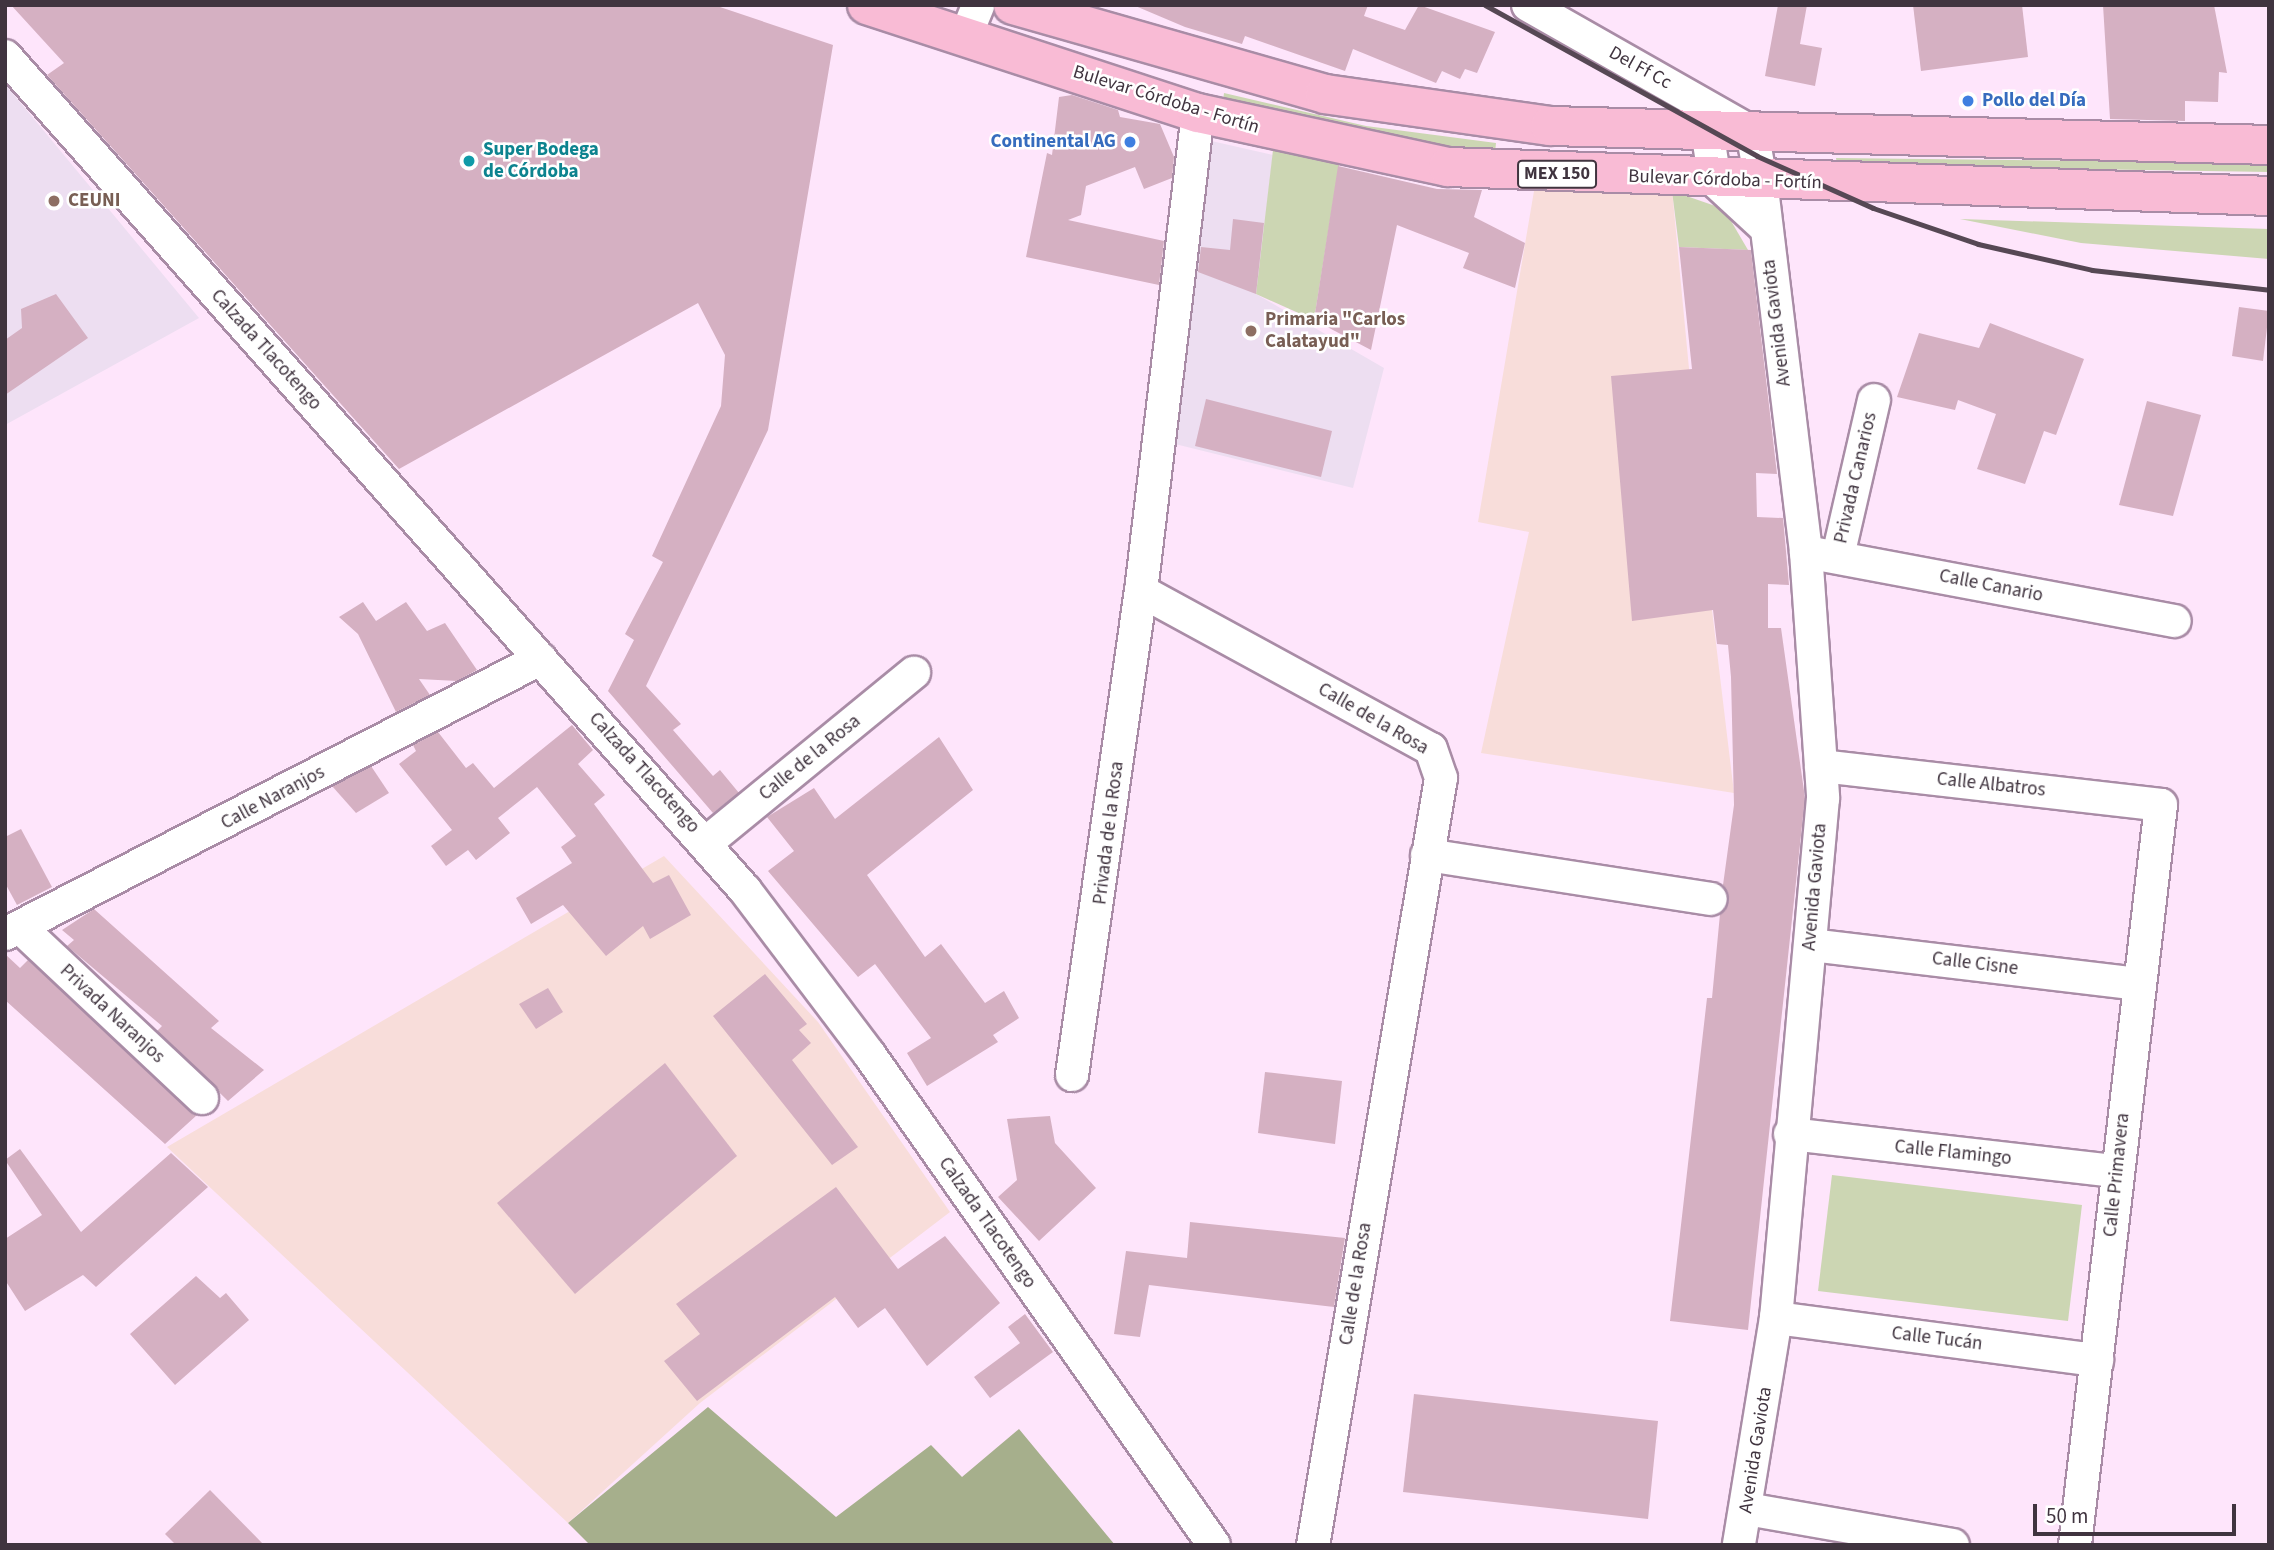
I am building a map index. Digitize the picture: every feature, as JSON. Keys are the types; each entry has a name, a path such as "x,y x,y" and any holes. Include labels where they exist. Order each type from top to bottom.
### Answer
{"main road":[{"name":"Bulevar Córdoba - Fortín","path":"867,5 972,22 1198,113 1350,150 1448,167 1715,181 1761,180 2269,196"},
{"path":"1013,5 1325,94 1550,127 2269,145"},
{"path":"1548,174 1550,127"}],"street":[{"name":"Del Ff Cc","path":"1528,5 1752,132"},
{"name":"Calzada Tlacotengo","path":"5,56 706,844 869,1054 1214,1545"},
{"path":"1141,591 1198,113"},
{"path":"1707,130 1715,181 1766,228"},
{"name":"Avenida Gaviota","path":"1739,1545 1747,1509 1776,1318 1790,1134 1811,945 1821,766 1806,552 1761,180 1752,132"},
{"name":"Privada Canarios","path":"1838,556 1874,400"},
{"name":"Calle Canario","path":"1806,552 2175,621"},
{"name":"Calle de la Rosa","path":"1141,591 1431,749 1441,778 1313,1545"},
{"name":"Privada de la Rosa","path":"1072,1075 1141,591"},
{"name":"Calle Naranjos","path":"14,932 540,659"},
{"name":"Calle de la Rosa","path":"706,844 914,673"},
{"name":"Calle Albatros","path":"1821,766 2161,804"},
{"name":"Calle Primavera","path":"2075,1545 2161,804"},
{"path":"1427,855 1711,899"},
{"name":"Privada Naranjos","path":"14,932 202,1098"},
{"name":"Calle Cisne","path":"1811,945 2139,984"},
{"name":"Calle Flamingo","path":"1790,1134 2117,1171"},
{"name":"Calle Tucán","path":"1776,1318 2098,1360"},
{"path":"1747,1509 1953,1545"}],"shaded area":[{"name":"CEUNI","path":"5,84 199,318 5,425"},
{"name":"Primaria \"Carlos Calatayud\"","path":"1207,140 1273,155 1256,294 1384,368 1353,488 1167,442"},
{"path":"1672,190 1712,610 1734,793 1481,753 1529,532 1478,522 1534,191"},
{"path":"664,856 818,1022 950,1212 700,1403 568,1523 167,1147"}],"green space":[{"path":"1224,93 1366,126 1496,143 1495,153 1364,133 1223,101"},
{"path":"1273,150 1339,165 1314,320 1256,294"},
{"path":"1836,158 2269,163 2269,172 1837,165"},
{"path":"1672,191 1724,209 1748,250 1679,247"},
{"path":"1960,219 2269,229 2269,259 2081,243"},
{"path":"1832,1175 2082,1205 2068,1321 1818,1291"},
{"path":"708,1407 836,1517 931,1445 962,1477 1019,1429 1115,1545 590,1545 568,1523"}],"building":[{"name":"Super Bodega de Córdoba","path":"11,5 714,5 833,45 768,430 646,686 681,724 673,730 713,776 720,770 739,793 713,813 608,691 634,640 625,634 663,562 652,556 721,406 725,355 698,303 399,469 47,75 64,63"},
{"path":"1133,5 1368,5 1364,16 1405,30 1419,5 1495,32 1477,73 1465,69 1460,79 1442,71 1436,83 1353,49 1345,71 1245,36 1242,44 1185,27"},
{"path":"1778,5 1807,5 1800,44 1822,48 1815,86 1765,76"},
{"path":"1913,5 2022,5 2028,57 1921,71"},
{"path":"2103,5 2214,5 2227,73 2219,72 2218,102 2185,101 2185,121 2110,119"},
{"path":"1072,95 1118,110 1120,117 1160,124 1174,157 1172,178 1144,189 1135,167 1086,186 1081,215 1068,220 1164,241 1159,285 1026,257 1047,153 1052,155 1059,97"},
{"path":"1338,166 1437,189 1482,190 1474,217 1525,243 1515,288 1463,268 1469,253 1397,225 1371,350 1314,320"},
{"path":"1233,219 1264,223 1256,294 1198,272 1201,247 1230,250"},
{"path":"1679,247 1751,250 1777,474 1756,473 1757,517 1783,518 1789,585 1768,584 1768,628 1781,628 1805,798 1748,1330 1670,1321 1707,998 1712,998 1720,914 1729,901 1723,885 1734,805 1731,677 1728,645 1717,644 1713,610 1632,621 1611,376 1692,369"},
{"path":"56,294 88,338 5,395 5,340 22,328 21,309"},
{"path":"2239,307 2269,311 2263,361 2232,356"},
{"path":"1990,323 2084,359 2056,435 2044,431 2025,484 1977,469 1996,414 1958,400 1955,410 1897,397 1919,333 1979,348"},
{"path":"1206,399 1332,431 1321,477 1195,446"},
{"path":"2147,401 2201,415 2173,516 2119,505"},
{"path":"363,602 376,621 406,602 427,631 445,623 477,670 457,681 419,679 430,695 396,712 358,634 339,617"},
{"path":"572,725 593,750 578,764 605,795 594,804 653,883 669,875 691,915 650,939 643,926 606,956 563,905 531,924 516,898 572,863 561,847 576,836 537,787 498,818 510,833 476,860 468,850 446,866 431,846 452,830 399,764 416,751 413,745 438,732 466,768 473,763 494,788"},
{"path":"939,737 973,790 867,875 925,957 941,944 985,1003 1004,991 1019,1018 993,1035 998,1042 927,1086 907,1053 931,1038 875,964 858,977 768,871 794,851 767,817 814,788 835,819"},
{"path":"371,766 389,793 356,813 332,786"},
{"path":"21,829 52,887 17,905 5,883 5,837"},
{"path":"94,909 219,1021 211,1028 264,1070 228,1101 157,1031 162,1026 67,946 74,940 62,930"},
{"path":"5,954 20,968 28,960 197,1115 165,1144 5,1000"},
{"path":"765,974 807,1024 799,1030 811,1043 792,1060 858,1147 832,1165 713,1016"},
{"path":"548,988 563,1012 536,1029 519,1004"},
{"path":"665,1063 737,1156 575,1294 497,1203"},
{"path":"1265,1072 1342,1081 1335,1144 1258,1133"},
{"path":"1050,1116 1055,1143 1096,1188 1039,1241 998,1197 1017,1180 1007,1119"},
{"path":"20,1149 81,1232 171,1153 208,1187 96,1287 83,1275 25,1311 5,1280 5,1239 42,1215 5,1160"},
{"path":"836,1187 898,1269 945,1236 1000,1303 927,1366 885,1308 858,1328 835,1297 697,1401 664,1361 700,1334 676,1304"},
{"path":"1190,1222 1345,1238 1334,1307 1149,1285 1140,1337 1114,1334 1126,1251 1187,1258"},
{"path":"196,1276 220,1298 226,1293 249,1320 175,1385 130,1334"},
{"path":"1025,1314 1053,1352 990,1398 974,1377 1020,1343 1008,1327"},
{"path":"1414,1394 1658,1421 1648,1519 1403,1492"},
{"path":"210,1490 264,1545 176,1545 165,1534"}],"railway":[{"path":"1485,5 1757,156 1873,208 1978,244 2092,270 2269,290"}],"place":[{"name":"Pollo del Día","path":"1968,101"},
{"name":"Continental AG","path":"1130,142"},
{"name":"Super Bodega de Córdoba","path":"469,161"},
{"name":"CEUNI","path":"54,201"},
{"name":"Primaria \"Carlos Calatayud\"","path":"1251,331"}]}
